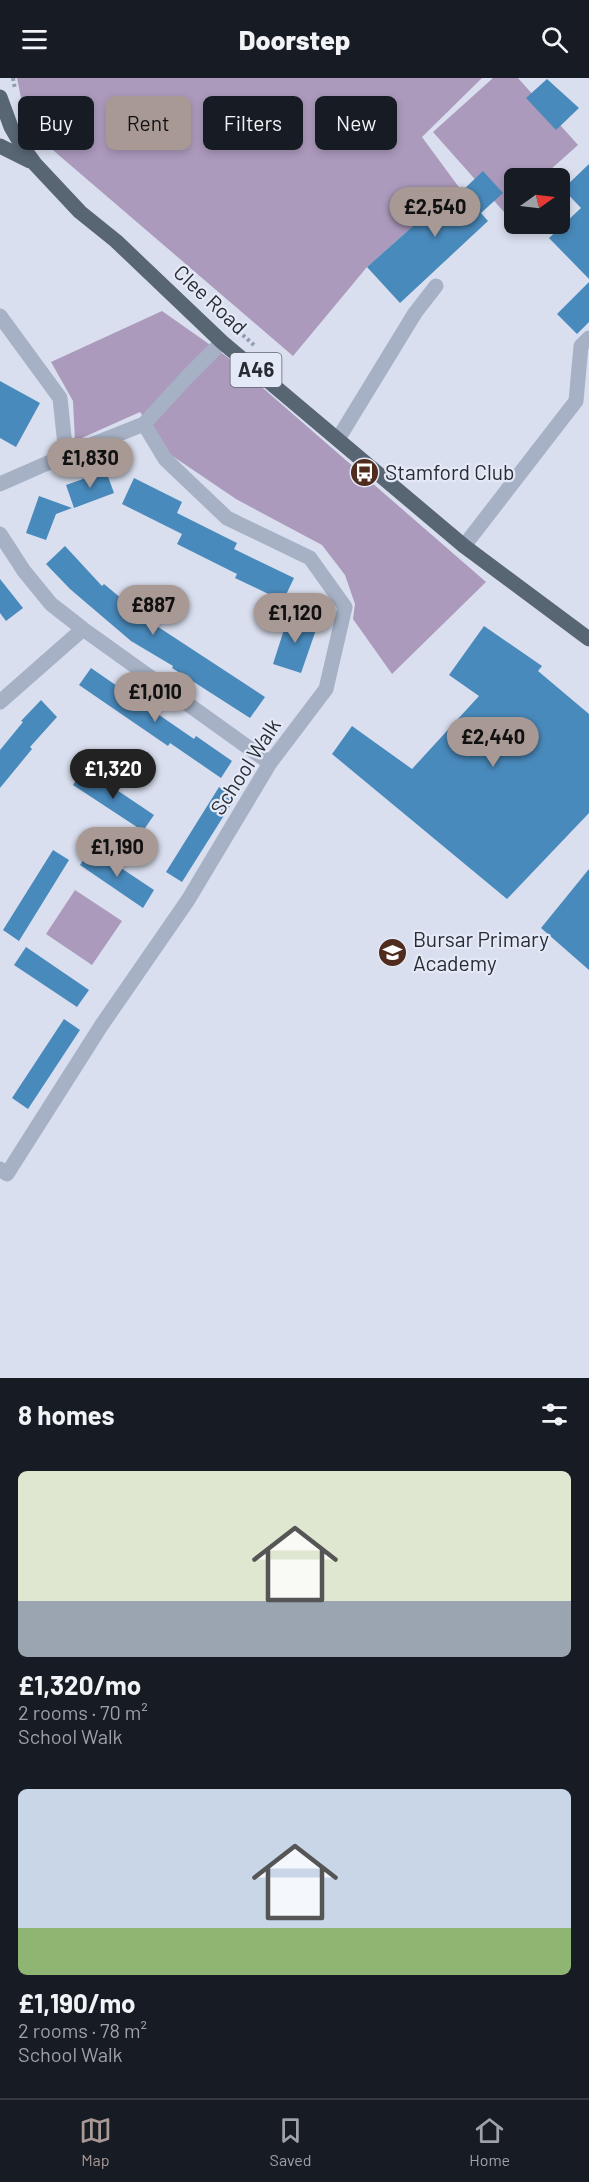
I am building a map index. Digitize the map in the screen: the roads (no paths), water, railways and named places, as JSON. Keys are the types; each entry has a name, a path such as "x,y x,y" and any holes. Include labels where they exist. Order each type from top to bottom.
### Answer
{"main road":[{"name":"Clee Road","path":"0,97 11,127 35,164 80,212 116,241 222,342 464,546 589,639"},
{"name":"Clee Road","path":"0,146 35,164"}],"street":[{"path":"338,439 415,313 436,285"},
{"path":"0,316 60,398 66,455"},
{"path":"464,546 576,401 581,346 589,338"},
{"path":"0,484 144,424 222,342"},
{"name":"School Walk","path":"4,1172 188,900 270,763 326,689 345,607 310,558 227,518 165,459 144,424"},
{"path":"0,534 24,571 44,596 83,629 270,763"},
{"path":"0,702 83,629"}],"place":[{"name":"Stamford Club","path":"364,473"},
{"name":"Bursar Primary Academy","path":"392,952"}]}
